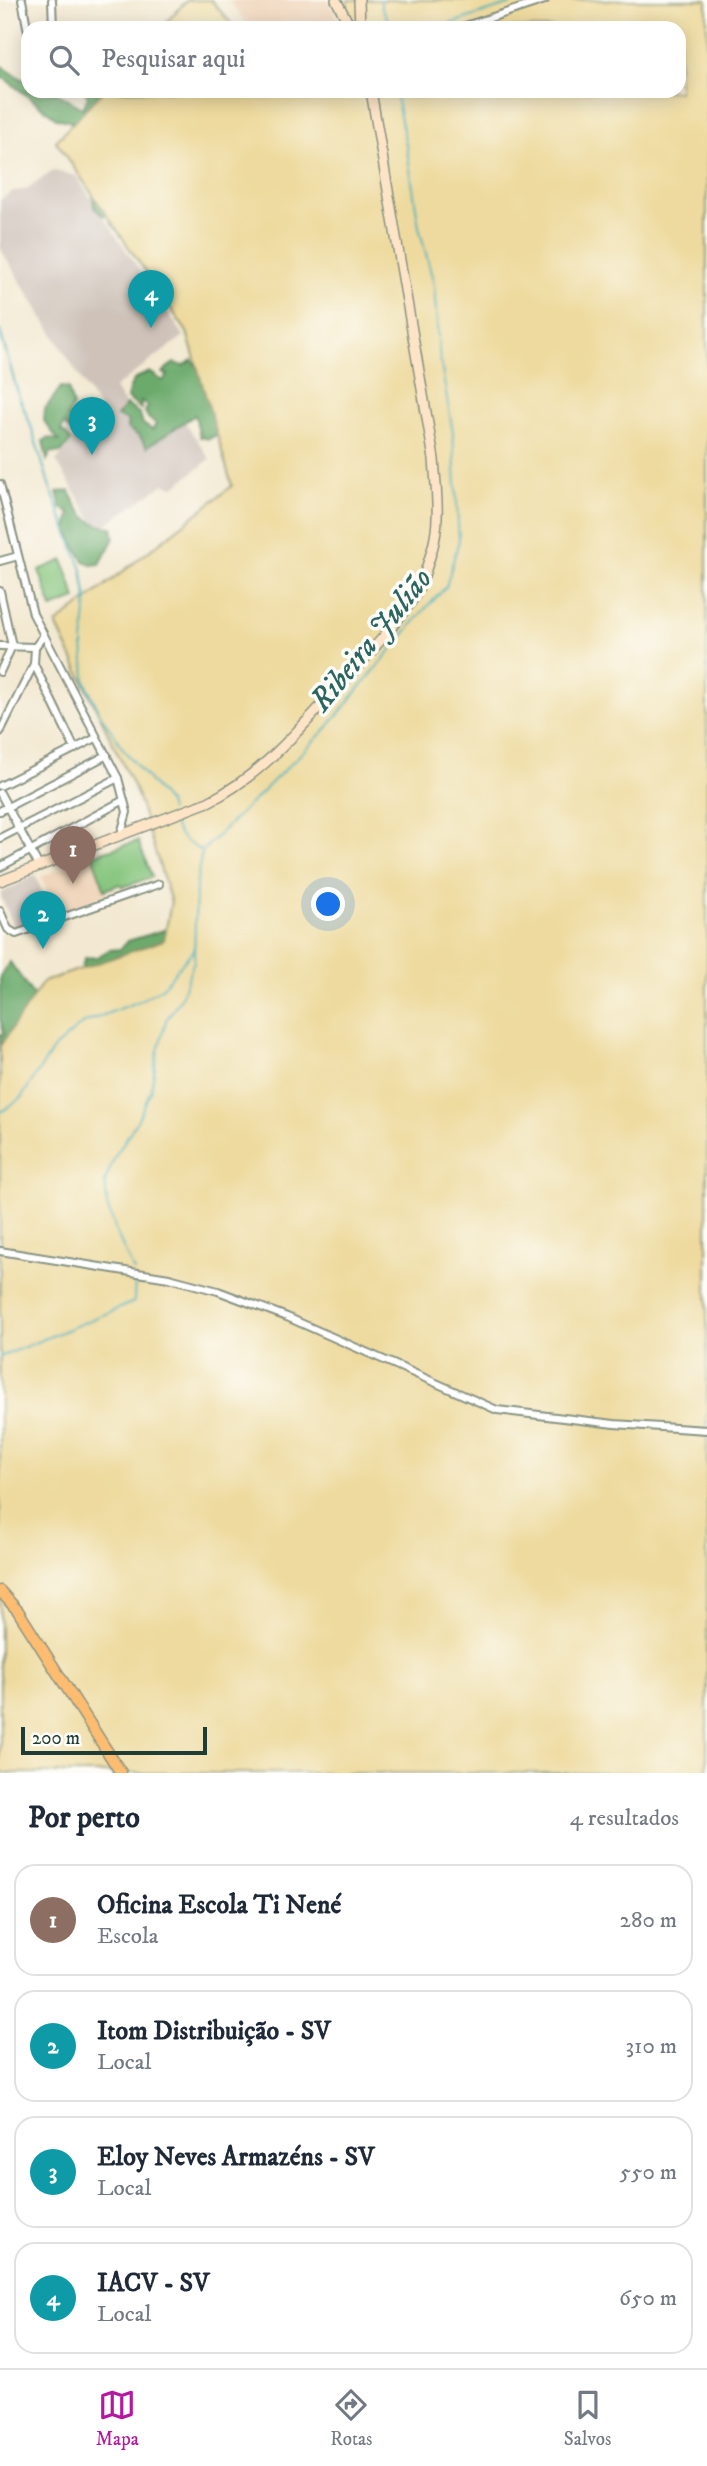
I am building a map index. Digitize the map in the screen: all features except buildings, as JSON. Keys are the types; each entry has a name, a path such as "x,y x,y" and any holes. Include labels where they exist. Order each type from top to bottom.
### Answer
{"main road":[{"path":"336,0 347,21"},
{"path":"359,0 360,21"},
{"path":"0,881 208,802 229,791 271,760 367,655 412,600 432,551 437,517 434,459 371,98"},
{"path":"0,1591 18,1611 121,1773"}],"street":[{"path":"22,0 26,21"},
{"path":"51,0 53,21"},
{"path":"480,21 545,0"},
{"path":"0,485 2,503 33,614 118,778 127,812 121,834"},
{"path":"0,561 18,556"},
{"path":"0,592 12,646 0,672"},
{"path":"44,635 34,647 34,664 75,749"},
{"path":"0,646 34,647"},
{"path":"0,732 34,664"},
{"path":"0,712 8,715"},
{"path":"0,786 96,737"},
{"path":"0,811 107,755"},
{"path":"0,838 118,778"},
{"path":"0,793 39,866"},
{"path":"0,867 124,800"},
{"path":"0,911 8,929 16,934 159,884"},
{"path":"0,1251 169,1278 218,1290 287,1317 497,1410 606,1423 707,1430"}],"shaded area":[{"path":"228,0 328,0 338,21 244,21"},
{"path":"53,170 76,176 184,336 114,388 150,440 182,418 210,459 174,487 164,484 98,530 56,461 100,410 0,248 0,200 13,191 25,190"},
{"path":"92,855 106,894 62,914 57,912 41,877"},
{"path":"35,875 52,914 15,929 0,894"}],"green space":[{"path":"0,65 21,78 21,91 0,75"},
{"path":"30,98 66,98 83,108 88,98 118,98 133,241 111,223 117,216 102,215 94,207 92,182 68,133 72,122 56,118"},
{"path":"192,360 199,369 227,429 209,439 200,437 195,415 147,447 140,437 127,428 128,421 117,416 126,405 140,414 143,424 153,430 156,423 149,419 145,412 148,406 141,401 141,409 127,398 132,383 136,378 150,372 163,381 168,375 163,373 167,368 174,363 184,366"},
{"path":"61,387 68,388 73,406 68,417 73,418 78,408 92,420 82,439 76,437 64,424 61,431 71,441 61,453 51,452 47,460 43,441 49,438 59,441 44,421 45,409"},
{"path":"70,491 76,505 90,521 112,527 114,538 100,564 91,565 84,561 67,529 70,514 61,507 57,492"},
{"path":"63,560 76,599 52,608 39,570"},
{"path":"138,841 152,877 105,890 92,855"},
{"path":"178,918 190,943 86,973 82,966 85,958 120,949 128,941 164,930"},
{"path":"10,962 36,999 0,1047 0,1034 4,1034 0,1019 0,976"}],"sand":[{"path":"187,0 211,0 229,21 168,21"},
{"path":"348,0 707,0 707,1773 0,1773 0,1046 43,982 164,940 171,902 137,794 56,624 232,486 187,332 56,141 96,98 686,98 686,21 344,21"}],"waterway":[{"name":"Ribeira Julião","path":"381,0 388,21"},
{"path":"458,21 523,0"},
{"name":"Ribeira Julião","path":"134,1271 107,1205 105,1181 114,1158 137,1121 151,1090 166,1020 181,998 194,961 196,886 202,851 326,729 446,587 459,540 453,433 439,353 434,285 419,227 396,98"},
{"path":"0,331 19,397 82,570 87,600 83,642 85,680 99,712 123,749 168,803 170,811"},
{"path":"173,821 183,839 200,850"},
{"path":"0,1113 21,1098 54,1048 83,1023 137,1002 162,988 194,949"},
{"path":"0,1357 134,1302 135,1277"}],"place":[{"name":"IACV - SV","path":"151,328"},
{"name":"Eloy Neves Armazéns - SV","path":"92,455"},
{"name":"Oficina Escola Ti Nené","path":"73,884"},
{"name":"Itom Distribuição - SV","path":"43,949"}]}
